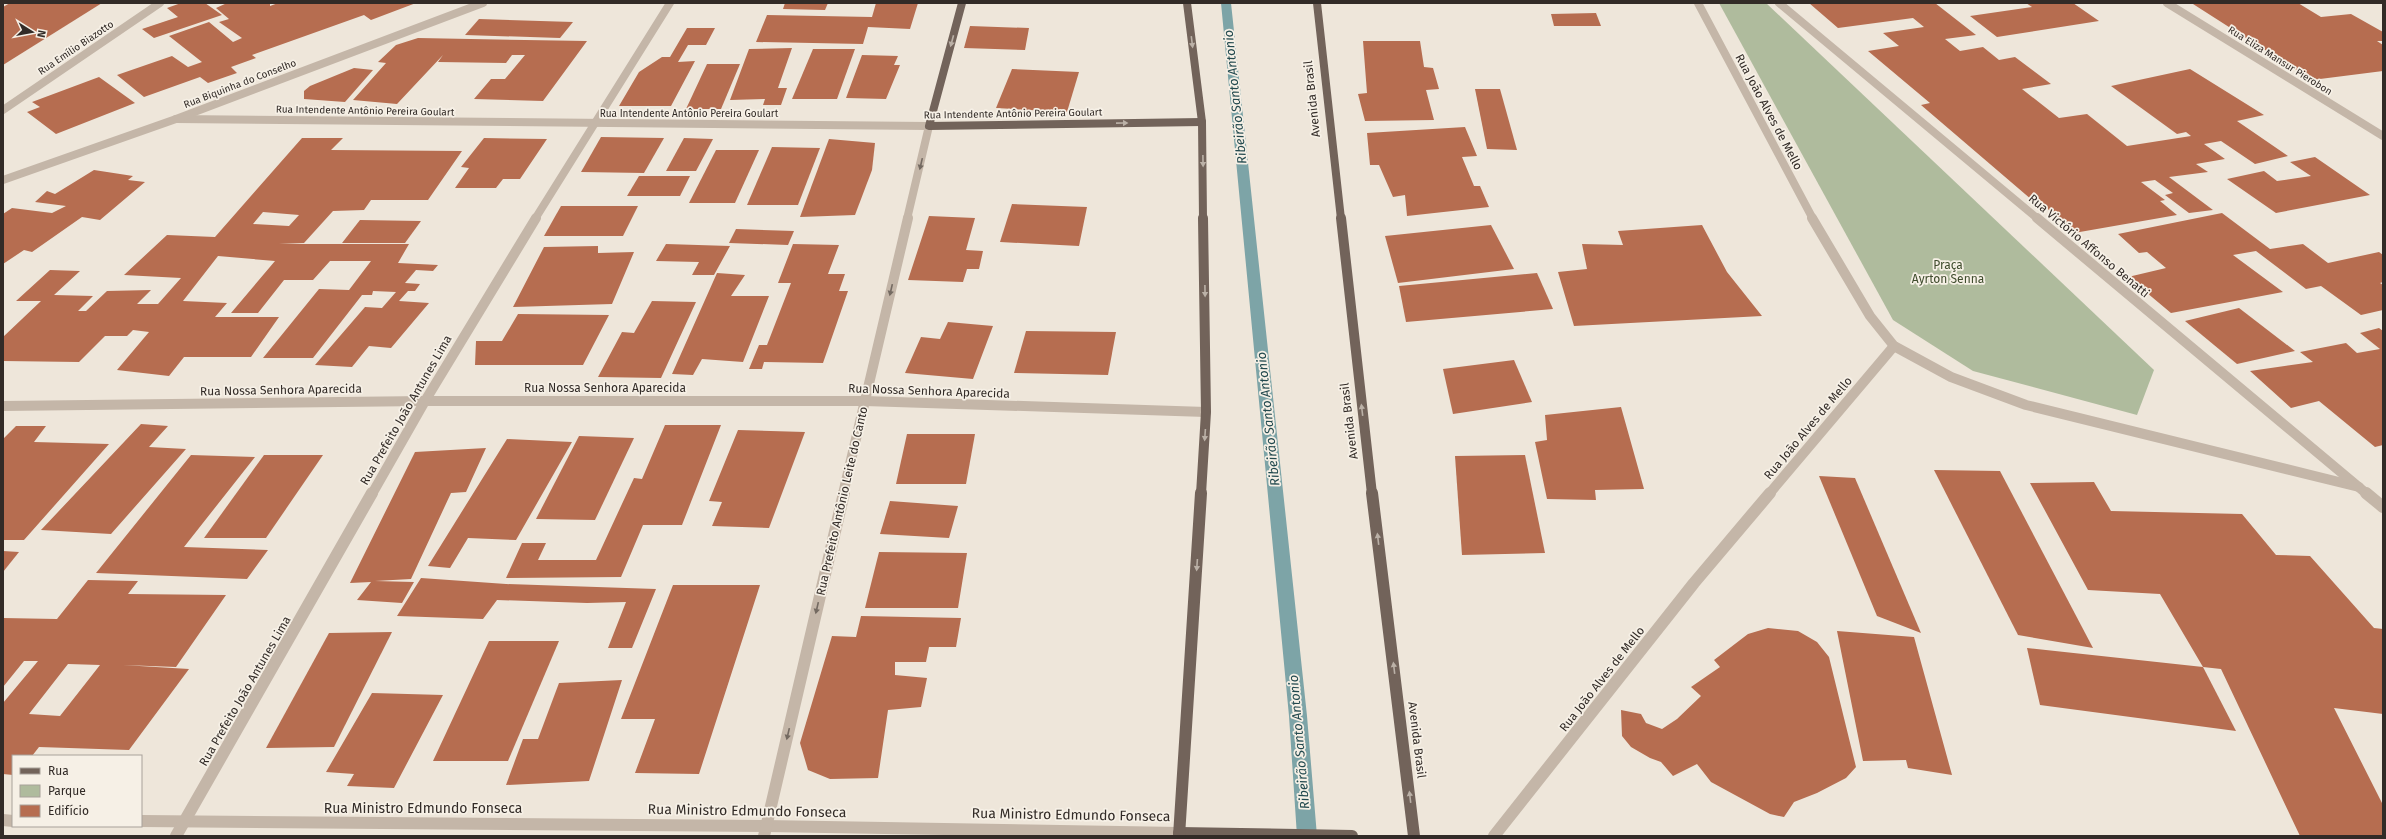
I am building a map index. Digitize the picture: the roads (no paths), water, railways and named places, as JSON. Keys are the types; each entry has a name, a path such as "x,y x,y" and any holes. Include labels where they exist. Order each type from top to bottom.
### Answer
{"main road":[{"name":"Rua Prefeito Antônio Leite do Canto","path":"930,126 962,3"},
{"path":"1179,835 1206,412 1202,122 1187,3"},
{"name":"Avenida Brasil","path":"1317,3 1358,375 1414,836"},
{"name":"Rua Intendente Antônio Pereira Goulart","path":"930,126 1202,122"},
{"name":"Rua Ministro Edmundo Fonseca","path":"1179,835 1219,834 1352,836"}],"street":[{"name":"Rua Emílio Biazotto","path":"3,110 160,3"},
{"name":"Rua Biquinha do Conselho","path":"3,180 176,119 483,3"},
{"name":"Rua Prefeito João Antunes Lima","path":"176,836 425,401 593,124 670,3"},
{"name":"Rua João Alves de Mello","path":"1494,836 1694,583 1894,346 1870,316 1816,227 1698,3"},
{"name":"Rua Victório Affonso Benatti","path":"1779,3 2383,507"},
{"name":"Rua Eliza Mansur Pierobon","path":"2167,3 2383,136"},
{"name":"Rua Intendente Antônio Pereira Goulart","path":"176,119 930,126"},
{"name":"Rua Prefeito Antônio Leite do Canto","path":"765,831 930,126"},
{"path":"1894,346 1951,377 2026,405 2359,487"},
{"name":"Rua Nossa Senhora Aparecida","path":"3,406 425,401 865,401 1206,412"},
{"name":"Rua Ministro Edmundo Fonseca","path":"142,821 765,831 1179,835"}],"waterway":[{"name":"Ribeirão Santo Antonio","path":"1226,3 1298,716 1307,836"}],"park label":[{"name":"Praça Ayrton Senna","path":"1948,272"}]}
